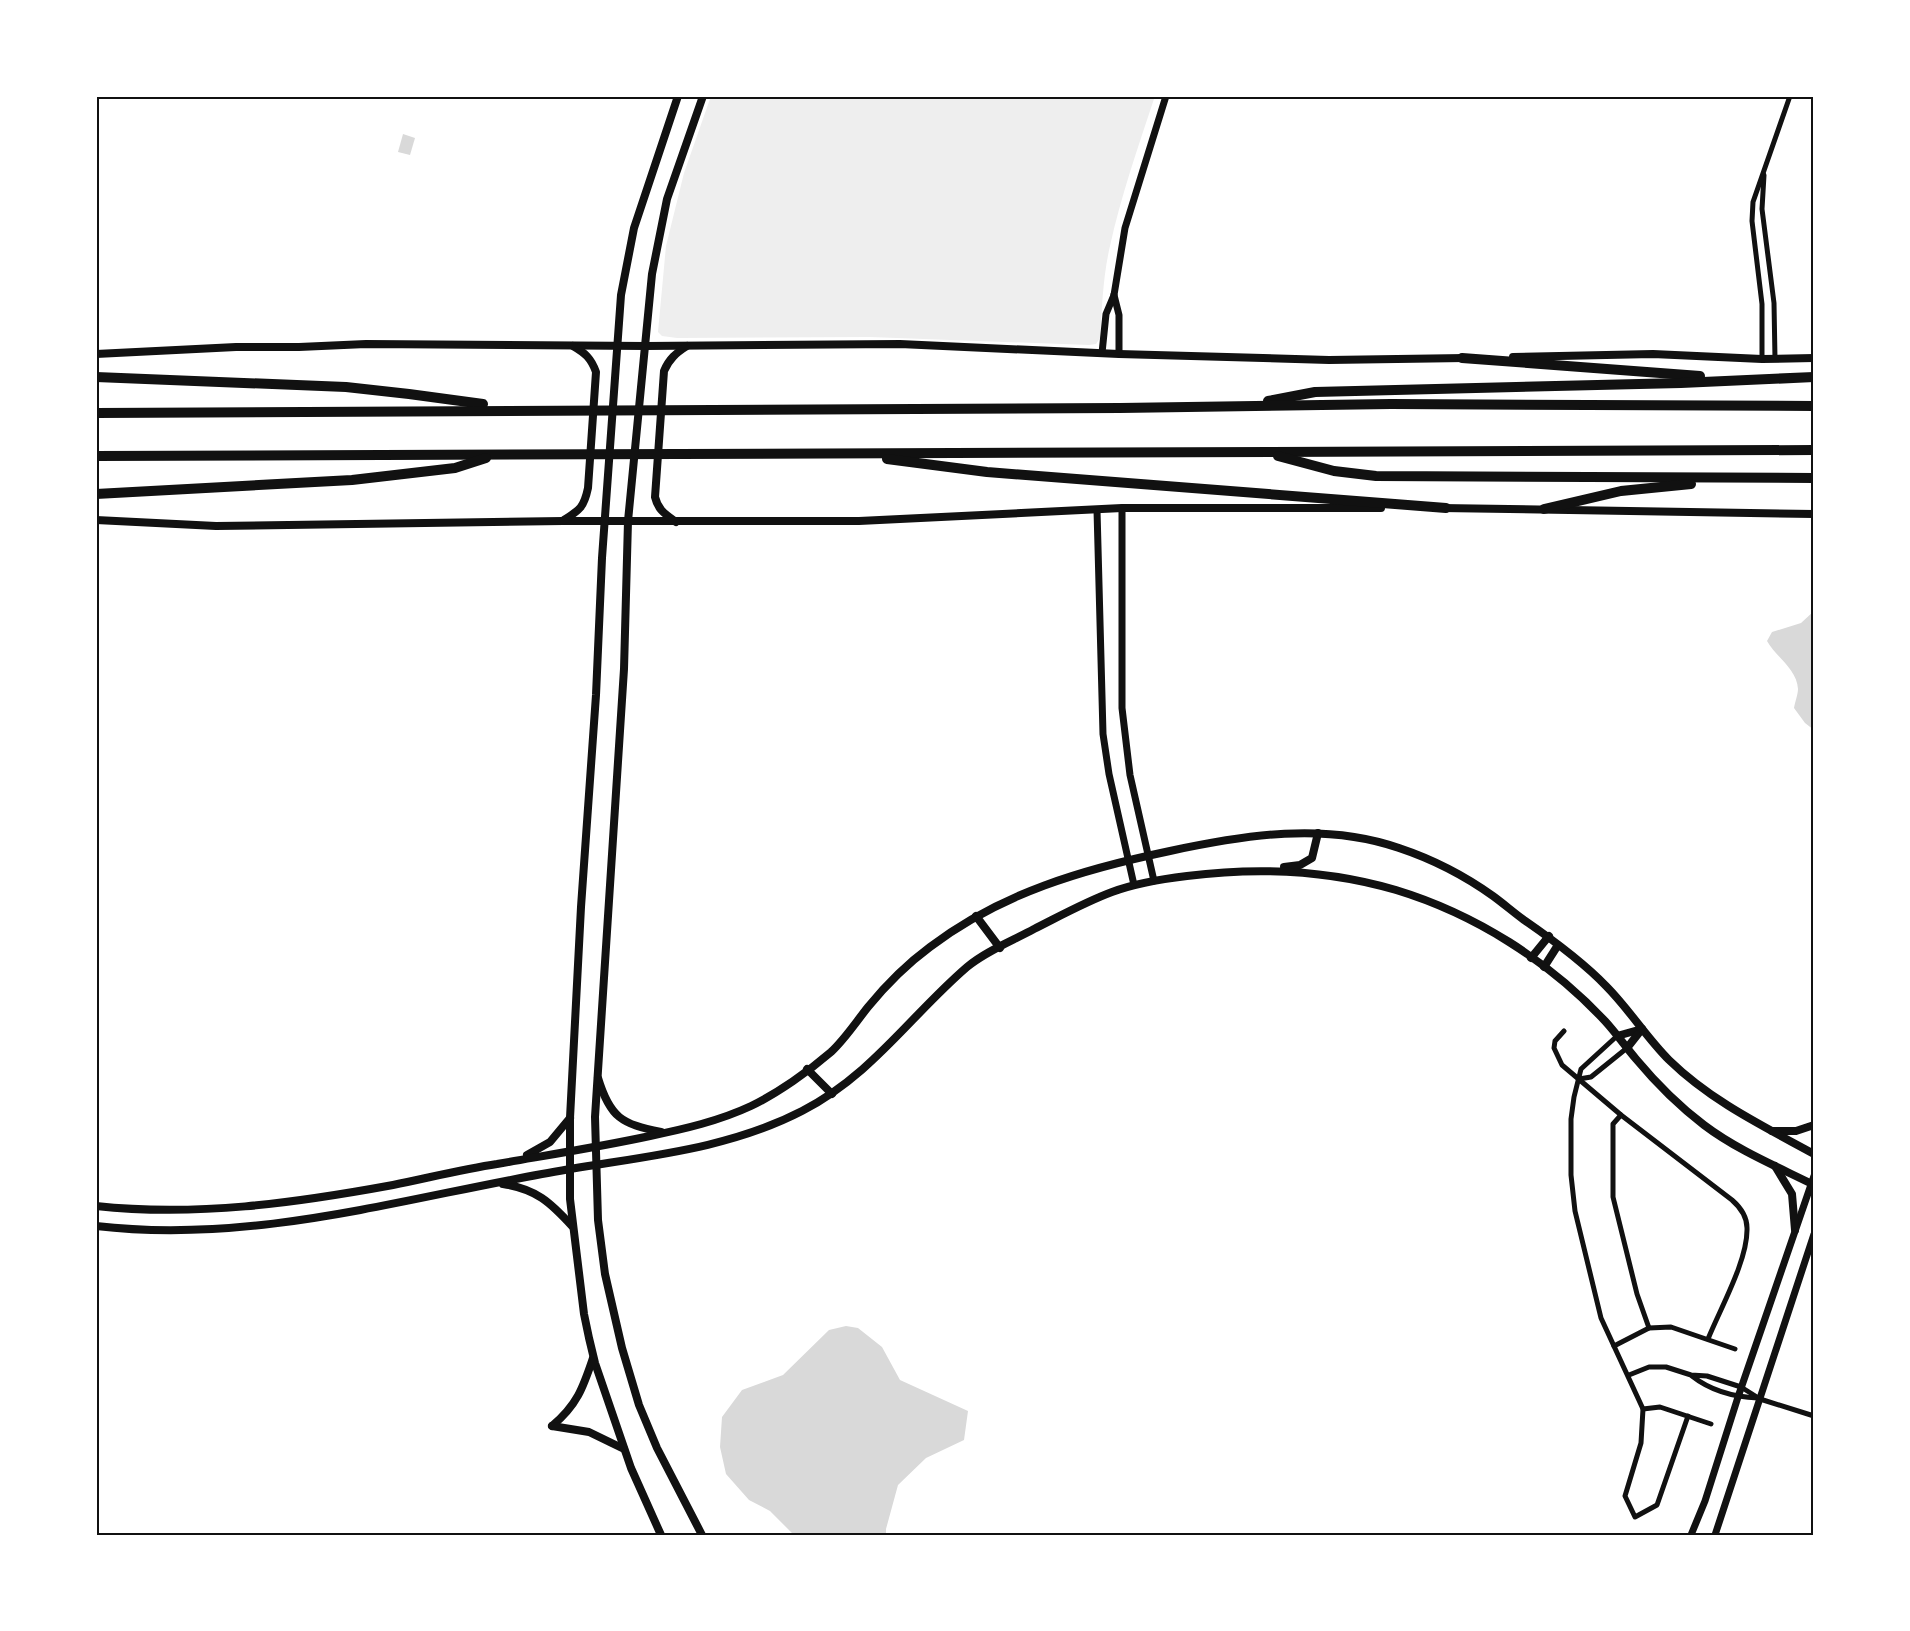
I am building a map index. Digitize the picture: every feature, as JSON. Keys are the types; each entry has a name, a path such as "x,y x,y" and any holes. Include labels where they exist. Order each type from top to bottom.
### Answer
{"highway":[{"path":"1462,358 1814,385"},
{"path":"96,377 346,387 519,410"},
{"path":"1238,406 1315,392 1814,377"},
{"path":"96,412 1392,404 1814,406"},
{"path":"96,456 1814,450"},
{"path":"1263,452 1334,471 1376,476 1814,478"},
{"path":"845,454 987,472 1446,508"},
{"path":"96,494 352,480 455,468 496,455"},
{"path":"1544,509 1621,492 1814,471"}],"main road":[{"path":"661,1535 624,1449 594,1356 584,1314 572,1226 570,1118 604,521 621,295 630,243 678,96"},
{"path":"702,1535 657,1448 637,1397 622,1348 605,1274 598,1220 596,1071 624,669 628,521 657,243 667,199 703,96"},
{"path":"96,354 236,347 366,344 688,346 900,344 1119,354 1329,360 1653,354 1775,359 1814,358"},
{"path":"562,521 580,509 586,500 596,372 592,361 584,352 571,345"},
{"path":"676,522 657,506 655,497 662,391 664,371 668,362 676,353 688,346"},
{"path":"96,520 216,526 562,521 859,521 1122,508 1446,508 1814,514"},
{"path":"96,1226 167,1231 259,1227 328,1217 496,1182 570,1168 628,1161 736,1139 800,1112 832,1094 867,1067 977,959 1088,902 1134,885 1205,874 1300,865 1312,858 1318,833"},
{"path":"96,1206 162,1211 248,1207 391,1185 596,1147 665,1133 734,1114 771,1095 832,1051 905,967 930,947 975,916 1015,896 1059,879 1128,860 1257,835 1318,833 1395,846 1429,860 1490,894 1549,936 1603,982 1668,1059 1694,1082 1734,1111 1814,1154"},
{"path":"1244,871 1302,872 1392,889 1436,905 1492,931 1544,967 1590,1006 1667,1093 1704,1125 1721,1137 1774,1165 1813,1181"},
{"path":"975,916 999,948"},
{"path":"1531,958 1549,936"},
{"path":"1544,967 1558,945"},
{"path":"1617,1036 1642,1029"},
{"path":"1627,1048 1642,1029"},
{"path":"807,1069 832,1094"},
{"path":"596,1071 604,1099 620,1118 640,1128 665,1133"},
{"path":"513,1161 550,1142 570,1118"},
{"path":"1770,1131 1796,1131 1814,1125"},
{"path":"1774,1165 1792,1194 1795,1230"},
{"path":"496,1182 516,1186 539,1195 572,1226"},
{"path":"594,1356 579,1397 565,1415 552,1426 589,1432 624,1449"}],"street":[{"path":"1102,353 1106,314 1114,296 1125,228 1166,96"},
{"path":"1762,358 1762,304 1752,212 1755,193 1790,96"},
{"path":"1766,165 1762,197 1774,303 1775,359"},
{"path":"1114,296 1119,315 1119,354"},
{"path":"1122,508 1122,708 1130,775 1154,881"},
{"path":"1097,510 1103,734 1109,774 1134,885"},
{"path":"1564,1032 1555,1041 1554,1048 1562,1065 1621,1115 1732,1200 1745,1216 1748,1227 1745,1243 1730,1291 1708,1339"},
{"path":"1617,1036 1581,1069 1571,1119 1571,1175 1575,1211 1601,1318 1643,1409 1641,1443 1625,1496 1635,1517 1657,1505 1688,1416"},
{"path":"1579,1079 1591,1077 1627,1048"},
{"path":"1621,1115 1613,1124 1613,1197 1649,1328"},
{"path":"1691,1535 1705,1501 1741,1388 1813,1181"},
{"path":"1715,1535 1814,1234"},
{"path":"1614,1346 1649,1328 1671,1327 1735,1349"},
{"path":"1629,1376 1649,1367 1666,1367 1690,1375 1707,1376 1741,1388 1760,1398 1814,1416"},
{"path":"1690,1375 1704,1386 1738,1398 1760,1398"},
{"path":"1643,1409 1660,1407 1712,1424"}],"shaded area":[{"path":"711,96 1153,96 1154,99 1114,227 1104,280 1100,338 1096,344 1089,345 870,337 677,338 662,336 658,332 666,246 684,173"},
{"path":"403,134 415,138 410,155 398,152"},
{"path":"1814,611 1814,730 1805,723 1794,708 1798,689 1794,675 1767,641 1772,632 1801,623"},
{"path":"846,1326 858,1328 882,1347 900,1380 968,1411 964,1440 926,1458 898,1485 886,1535 794,1535 770,1511 749,1500 726,1474 720,1447 722,1417 742,1390 783,1375 829,1330"}]}
